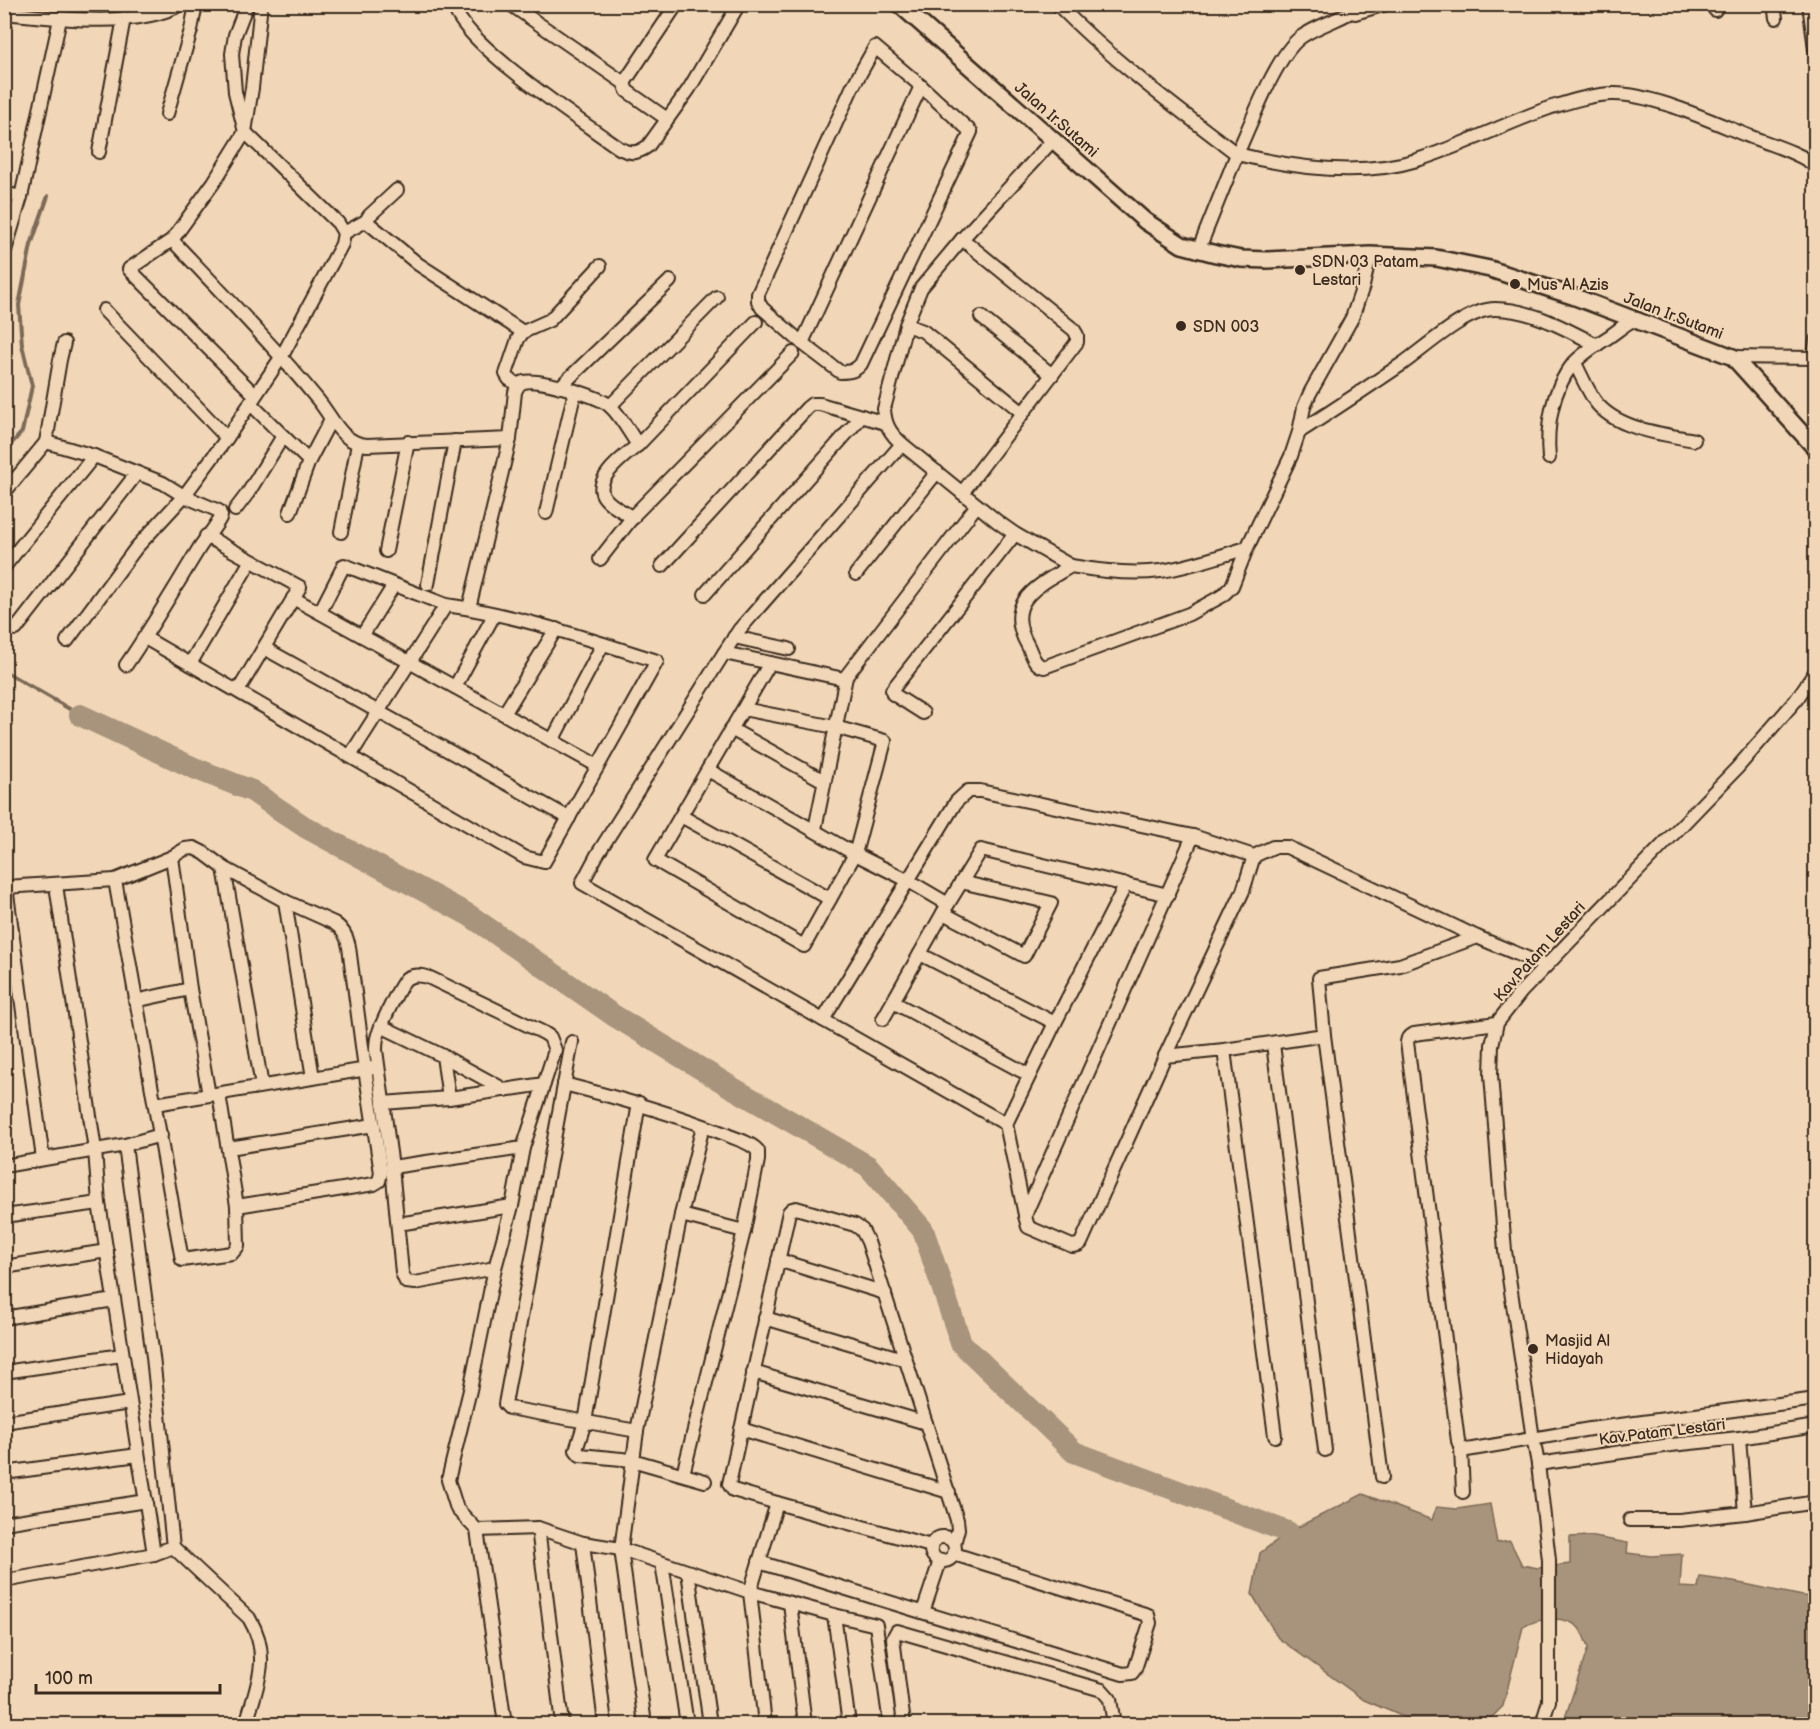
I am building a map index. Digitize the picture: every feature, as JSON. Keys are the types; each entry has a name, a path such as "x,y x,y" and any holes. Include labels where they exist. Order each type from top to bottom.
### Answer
{"street":[{"path":"4,13 60,19 124,18 161,14 181,4"},
{"path":"167,114 196,4"},
{"path":"67,641 136,548 184,496 227,438 282,356 342,244 344,233 338,223 245,132 235,92 232,54 235,35 247,4"},
{"path":"261,4 245,132 214,182 172,240 129,269 253,399 283,436 309,461"},
{"path":"453,4 454,12 463,26 487,50 628,153 641,151 648,146 699,72 739,4"},
{"path":"510,4 624,83 627,91 667,119"},
{"path":"624,83 677,4"},
{"name":"Jalan Ir.Sutami","path":"899,4 1145,221 1182,245 1241,259 1267,260 1370,255 1436,258 1490,269 1575,297 1733,357 1815,449"},
{"path":"1057,4 1081,29 1149,88 1237,154 1275,164 1355,169 1394,165 1416,160 1565,103 1612,94 1639,97 1708,120 1803,156 1815,167"},
{"path":"1352,14 1363,4"},
{"path":"1198,250 1237,154 1277,68 1293,44 1317,28 1386,4"},
{"path":"1774,4 1776,18"},
{"path":"1809,4 1815,49"},
{"path":"99,152 124,18"},
{"path":"4,254 21,197 60,19"},
{"path":"875,47 971,132 861,364 856,370 840,372 802,343 762,308 758,301 760,286 852,88 875,47"},
{"path":"802,343 921,86"},
{"path":"1053,140 962,239 921,288 906,325 884,409 885,423 892,435 902,444 977,505 1015,534 1071,566 1121,572 1160,571 1247,548"},
{"path":"344,233 366,221 397,189"},
{"path":"4,193 21,197"},
{"path":"366,221 418,264 523,332"},
{"path":"962,239 1074,330 1077,335 1077,342 962,493"},
{"path":"172,240 282,356 327,410 343,434 358,444 510,439"},
{"path":"1071,566 1033,589 1025,596 1021,606 1018,622 1022,636 1036,663 1041,667 1164,624 1210,603 1232,586 1247,548 1284,471 1299,432 1304,407 1310,393 1345,332 1358,303 1370,255"},
{"path":"518,386 506,374 518,339 523,332 550,320 600,266"},
{"path":"560,387 670,281"},
{"path":"610,406 717,297"},
{"path":"1299,432 1405,362 1457,324 1480,312 1493,309 1537,317 1567,329 1597,345"},
{"path":"104,310 227,438"},
{"path":"981,316 1052,375"},
{"path":"1549,458 1547,440 1555,400 1563,379 1575,363 1634,320"},
{"path":"633,518 605,498 602,482 605,475 638,445 756,322"},
{"path":"906,325 923,331 1023,413"},
{"path":"1733,357 1815,358 1815,340"},
{"path":"4,493 46,442 64,344"},
{"path":"600,559 635,514 793,353"},
{"path":"1575,363 1595,401 1612,416 1651,432 1694,440"},
{"path":"469,608 510,439 515,392 518,386 529,381 560,387 600,399 610,406 638,445"},
{"path":"546,513 575,391"},
{"path":"662,566 812,404 820,404 885,423"},
{"path":"705,594 862,416"},
{"path":"290,513 309,461 331,419"},
{"path":"235,510 283,436"},
{"path":"428,584 455,441"},
{"path":"46,442 94,456 163,483 184,496 219,511 221,516 206,536 145,638 126,664"},
{"path":"386,551 408,442"},
{"path":"341,532 358,444"},
{"path":"902,444 734,637 597,855 582,884 1006,1124"},
{"path":"4,567 94,456"},
{"path":"856,574 937,472"},
{"path":"16,629 137,473"},
{"path":"724,653 844,679 977,505"},
{"path":"923,713 893,694 892,690 1015,534"},
{"path":"206,536 300,587 238,691"},
{"path":"190,664 250,561"},
{"path":"145,638 524,857 544,862 657,661 556,629 469,608 446,605 344,565 320,612"},
{"path":"362,636 394,585"},
{"path":"293,598 598,766"},
{"path":"350,756 446,605"},
{"path":"455,687 494,615"},
{"path":"504,714 556,629"},
{"path":"734,637 789,649"},
{"path":"552,741 603,644"},
{"path":"264,648 568,818"},
{"path":"743,709 836,727 885,741 855,854 804,946 656,860 731,729 770,663"},
{"name":"Kav.Patam Lestari","path":"1815,672 1796,700 1737,768 1521,992 1497,1023 1492,1045 1491,1075 1505,1251 1538,1464 1815,1426"},
{"path":"815,829 846,676"},
{"path":"731,729 824,781"},
{"path":"708,770 815,829 855,854 907,880 946,908 1024,956 1051,903 962,882"},
{"path":"823,1020 956,802 968,791 980,790 1193,837 1254,856 1273,847 1287,847 1477,937 1546,966"},
{"path":"681,816 830,899"},
{"path":"1025,1216 1193,837"},
{"path":"43,1159 7,894 9,889 13,886 115,880 185,849 194,848 204,852 224,868 285,901 334,922 344,932 349,947 381,1173 378,1183 237,1206"},
{"path":"883,1019 981,850 1168,894"},
{"path":"115,880 182,1260 227,1254 236,1250 238,1242 237,1206 229,1148 190,988 172,856"},
{"path":"1126,884 1006,1124 1028,1227 1072,1246 1081,1243 1165,1056 1243,891 1254,856"},
{"path":"224,868 262,1086"},
{"path":"56,885 95,1150 99,1203 154,1554"},
{"path":"285,901 313,1078"},
{"path":"1382,1477 1324,1035 1319,978 1400,965 1477,937"},
{"path":"920,954 1055,1023"},
{"path":"495,1268 415,1282 406,1282 402,1273 392,1167 376,1040 403,981 414,975 430,978 550,1037 555,1050 523,1148 512,1206 495,1268 470,1390 448,1480 457,1509 477,1530 505,1725"},
{"path":"135,1001 190,988"},
{"path":"893,1002 1029,1075"},
{"path":"1463,1492 1461,1448 1458,1441 1407,1042 1408,1038 1414,1034 1497,1023"},
{"path":"381,1026 505,1090"},
{"path":"1165,1056 1273,1044 1324,1035"},
{"path":"572,1042 505,1404 509,1408 637,1431"},
{"path":"1273,1044 1325,1450"},
{"path":"1224,1050 1275,1436"},
{"path":"443,1056 449,1098"},
{"path":"155,1104 378,1068"},
{"path":"383,1102 449,1098 544,1084"},
{"path":"564,1084 639,1103 751,1145 758,1151 744,1231 683,1474"},
{"path":"639,1103 585,1422 576,1448 578,1454 632,1460 705,1481"},
{"path":"229,1148 374,1125"},
{"path":"645,1725 621,1549 637,1431 681,1215 703,1126"},
{"path":"4,1166 125,1145 161,1135"},
{"path":"125,1145 153,1357 173,1547 249,1618 257,1630 262,1661 258,1685 246,1725"},
{"path":"392,1167 523,1148"},
{"path":"4,1216 99,1203"},
{"path":"398,1224 512,1206"},
{"path":"759,1562 1123,1674 1132,1673 1135,1669 1150,1623 1148,1615 954,1549 950,1539 942,1536 934,1540 931,1546 932,1556 939,1561 948,1560 954,1549 958,1524 868,1242 862,1230 855,1225 796,1208 789,1212 729,1480 730,1486 737,1491 777,1503 931,1546"},
{"path":"681,1215 744,1231"},
{"path":"4,1267 107,1251"},
{"path":"778,1260 885,1293"},
{"path":"4,1318 114,1300"},
{"path":"765,1318 906,1360"},
{"path":"4,1372 122,1355"},
{"path":"753,1372 926,1422"},
{"name":"Kav.Patam Lestari","path":"1533,1439 1590,1428 1815,1399"},
{"path":"4,1422 130,1403"},
{"path":"741,1430 949,1492"},
{"path":"1739,1438 1745,1513"},
{"path":"1461,1448 1467,1450 1533,1439"},
{"path":"4,1473 138,1455"},
{"path":"1538,1464 1549,1560 1549,1701 1542,1725"},
{"path":"4,1523 147,1501"},
{"path":"1630,1520 1679,1520 1815,1502"},
{"path":"765,1725 750,1592 777,1503"},
{"path":"477,1530 538,1528 584,1543 621,1549 750,1592 876,1625 890,1725"},
{"path":"538,1528 562,1725"},
{"path":"584,1543 605,1725"},
{"path":"4,1581 154,1554 173,1547"},
{"path":"924,1612 939,1561"},
{"path":"662,1563 687,1725"},
{"path":"688,1572 710,1725"},
{"path":"790,1603 805,1725"},
{"path":"834,1615 849,1725"},
{"path":"904,1725 893,1638 897,1631 1102,1690 1110,1699 1112,1724"}],"shaded area":[{"path":"1363,1494 1432,1520 1436,1507 1457,1509 1490,1504 1497,1543 1510,1541 1522,1565 1538,1568 1570,1564 1570,1537 1589,1536 1628,1543 1627,1553 1651,1556 1682,1554 1680,1587 1698,1588 1700,1577 1815,1598 1815,1724 1563,1724 1588,1648 1578,1627 1558,1619 1543,1620 1523,1627 1503,1706 1485,1724 1420,1724 1364,1700 1278,1638 1252,1594 1260,1553 1288,1532"}],"waterway":[{"path":"4,452 22,432 32,386 22,345 19,305 31,245 48,196"},
{"path":"4,671 80,715"},
{"path":"80,715 194,768 252,791 305,827 469,915 613,1015 731,1087 868,1166 923,1230 961,1343 1074,1452 1288,1532"}],"place":[{"name":"SDN 03 Patam Lestari","path":"1300,270"},
{"name":"Mus Al Azis","path":"1515,284"},
{"name":"SDN 003","path":"1181,326"},
{"name":"Masjid Al Hidayah","path":"1533,1349"}]}
